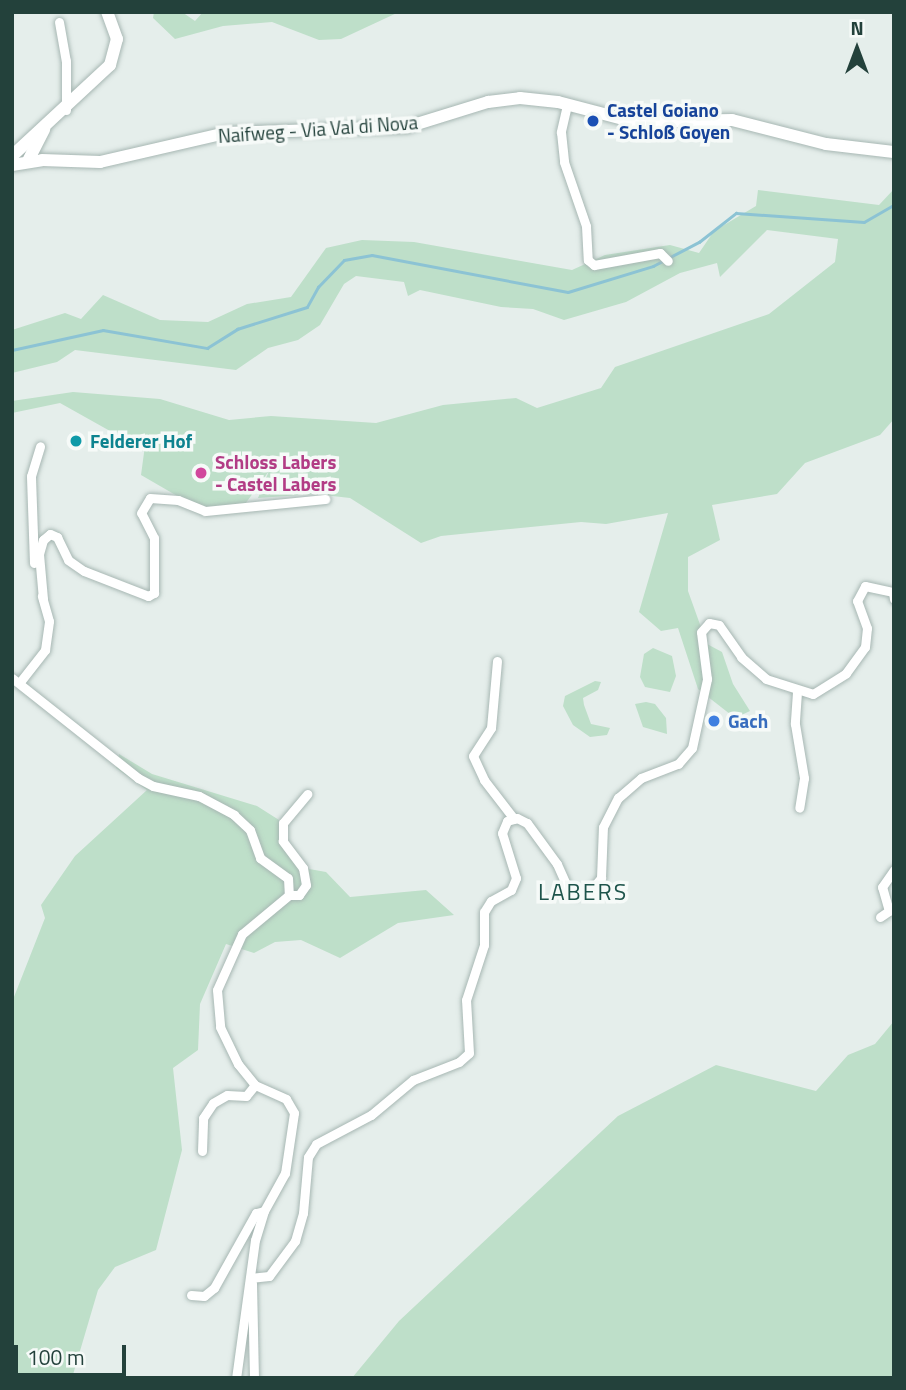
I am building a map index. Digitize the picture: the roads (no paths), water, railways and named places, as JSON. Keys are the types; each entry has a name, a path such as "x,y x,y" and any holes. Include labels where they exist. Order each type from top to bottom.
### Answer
{"main road":[{"path":"12,156 42,133 105,73 117,45 107,12"},
{"name":"Naifweg - Via Val di Nova","path":"12,165 28,161 100,162 226,134 407,127 503,99 567,105 652,124 733,120 826,144 894,152"},
{"path":"42,133 41,148 55,161"},
{"path":"28,161 42,133"},
{"path":"24,145 28,161"}],"street":[{"path":"59,22 66,61 66,110"},
{"path":"567,105 561,132 564,162 586,226 588,260 594,265 667,258"},
{"path":"40,446 32,476 36,584 49,621 46,650 16,680 138,778 153,786 199,796 234,815 250,830 260,858 288,878 289,895"},
{"path":"43,599 40,554 43,540 50,534 57,537 68,560 84,571 148,596 154,593 154,538 141,513 150,498 178,500 205,511 326,499"},
{"path":"250,1278 270,1276 295,1241 305,1202 308,1157 316,1144 371,1115 413,1080 459,1062 469,1053 466,1000 484,945 484,912 491,901 511,890 516,878 502,833 507,821 513,819 527,823 556,864 565,886 576,894 595,887 602,871 601,835 618,798 641,778 681,762 696,738 706,679 701,632 709,624 719,625 759,674 797,692 821,691 857,661 867,638 858,601 865,586 893,594"},
{"path":"497,661 491,728 474,756 484,780 513,819"},
{"path":"797,692 794,724 804,778 799,808"},
{"path":"236,1378 250,1278 264,1211 285,1173 294,1113 281,1095 255,1085 223,1035 217,990 242,934 289,895 299,895 306,885 303,868 283,841 283,823 307,794"},
{"path":"880,917 889,911 882,887 894,870"},
{"path":"202,1151 203,1118 213,1102 227,1095 246,1096 255,1085"},
{"path":"191,1295 204,1296 214,1288 256,1213 264,1211"},
{"path":"250,1278 254,1293 254,1378"}],"waterway":[{"path":"12,350 103,330 207,348 237,329 307,307 318,287 344,260 372,255 568,292 653,266 699,242 736,213 864,222 894,205"}],"place":[{"name":"Castel Goiano - Schloß Goyen","path":"593,121"},
{"name":"Felderer Hof","path":"76,441"},
{"name":"Schloss Labers - Castel Labers","path":"201,473"},
{"name":"Gach","path":"714,721"}],"district":[{"name":"LABERS","path":"583,892"}]}
